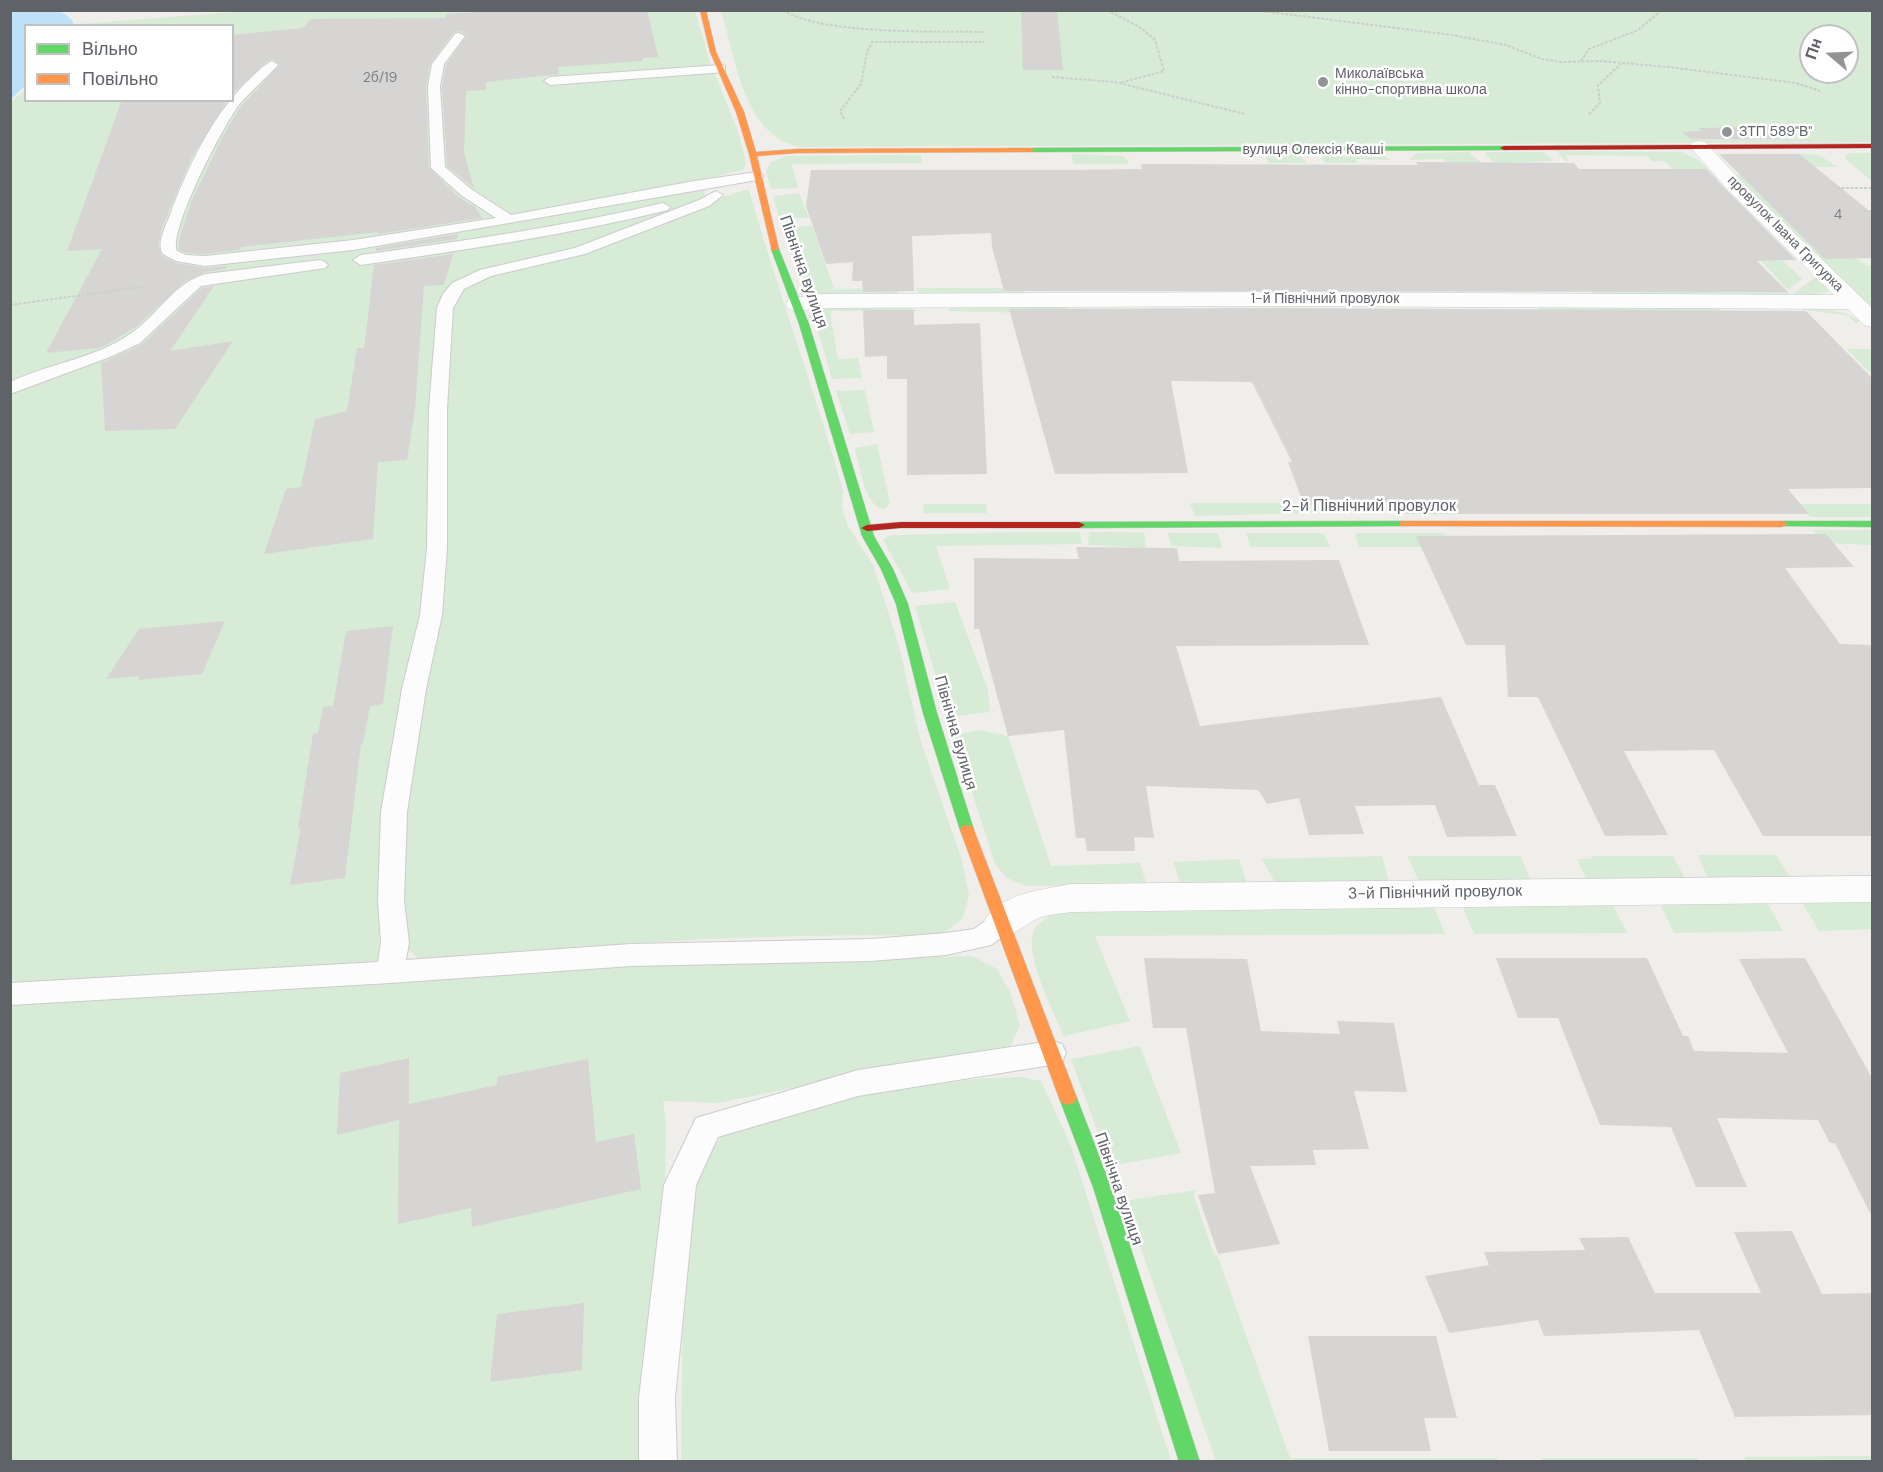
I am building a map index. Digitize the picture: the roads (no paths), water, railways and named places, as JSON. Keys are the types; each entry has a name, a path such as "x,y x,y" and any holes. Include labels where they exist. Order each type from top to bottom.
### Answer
{"street":[{"name":"Північна вулиця","path":"703,10 713,52 740,112 753,154 774,249 797,304 868,536 887,569 902,604 920,666 930,713 954,791 983,876 1102,1187 1190,1461"},
{"name":"провулок Івана Григурка","path":"1699,146 1733,184 1872,320"},
{"name":"вулиця Олексія Кваші","path":"753,154 797,151 1872,146"},
{"name":"1-й Північний провулок","path":"797,304 832,301 1182,299 1854,302"},
{"name":"2-й Північний провулок","path":"867,528 901,525 1872,524"},
{"name":"3-й Північний провулок","path":"1002,922 1029,906 1071,898 1872,889"}],"lane":[{"path":"459,36 438,64 434,86 438,168 466,192 509,219"},
{"path":"272,65 241,92 204,148 168,243 168,251 173,256 192,261 206,261 342,246 509,219 694,185 758,182"},
{"path":"550,81 721,69"},
{"path":"10,389 30,378 108,353 136,338 195,283 206,279 514,238 602,222 716,195 758,182"},
{"path":"390,972 395,942 391,901 394,812 414,689 431,615 437,548 438,409 445,308 458,286 486,273 580,251 696,207 716,195"},
{"path":"10,994 390,972 631,955 871,950 935,945 981,938 1002,922"},
{"path":"658,1461 657,1398 680,1185 707,1127 858,1083 1052,1053"}],"water":[{"path":"11,10 56,11 70,18 73,24 24,24 24,87 11,99"}],"place":[{"name":"Миколаївська кінно-спортивна школа","path":"1323,82"},
{"name":"ЗТП 589\"В\"","path":"1727,132"}]}
